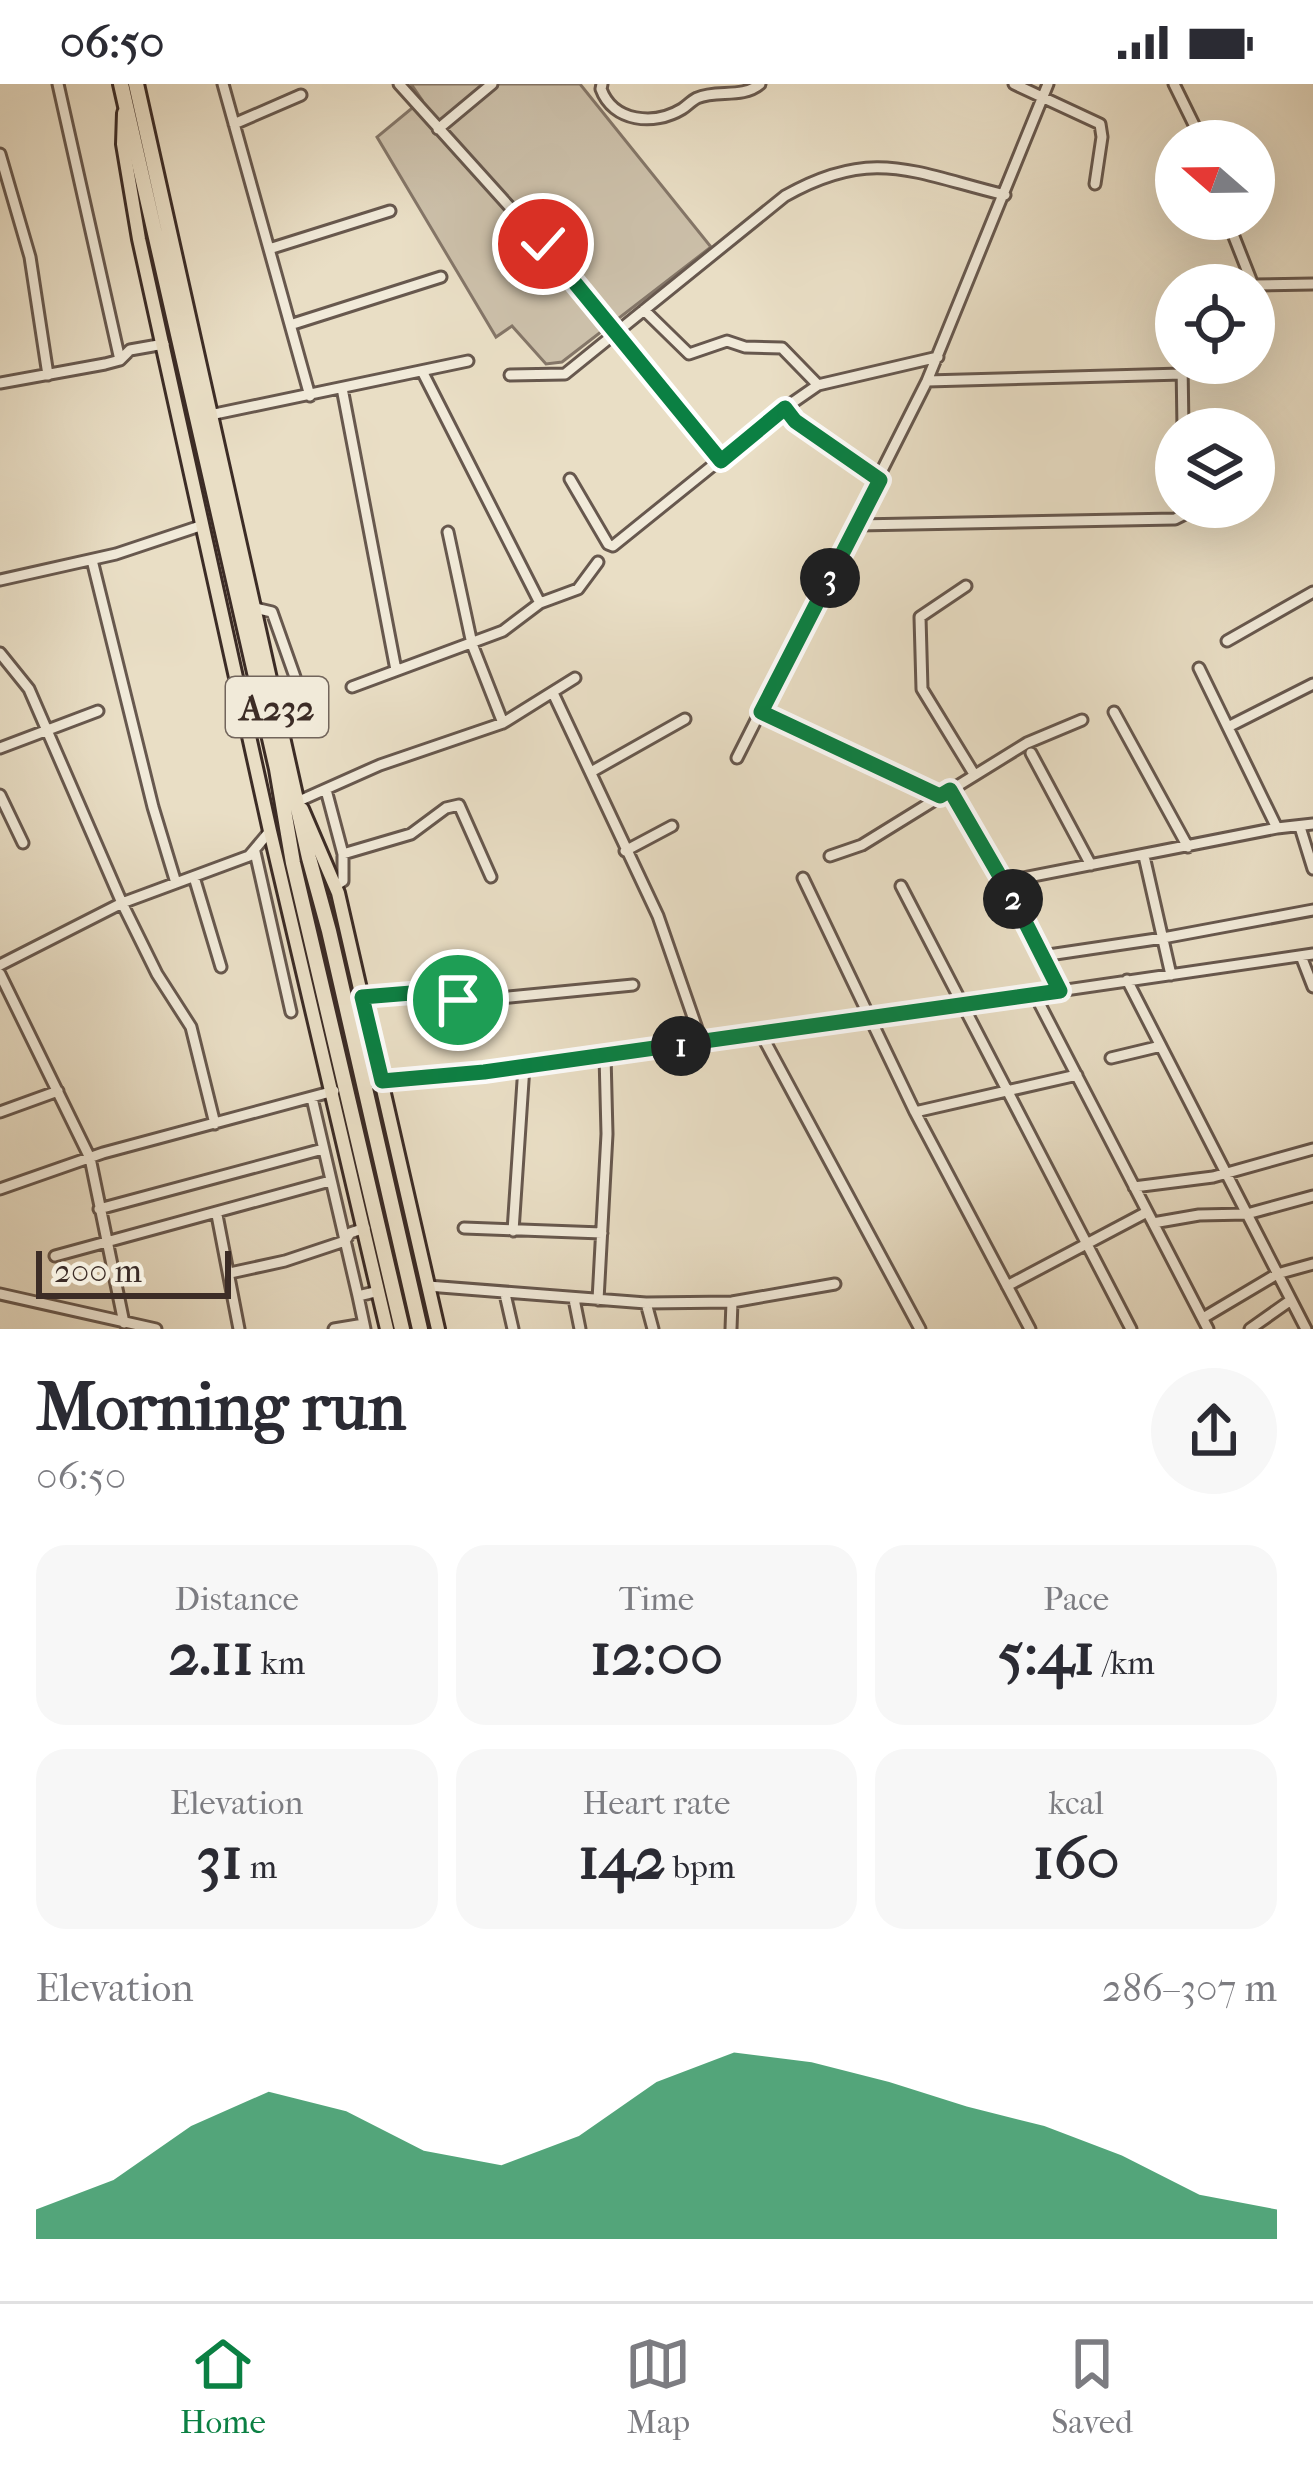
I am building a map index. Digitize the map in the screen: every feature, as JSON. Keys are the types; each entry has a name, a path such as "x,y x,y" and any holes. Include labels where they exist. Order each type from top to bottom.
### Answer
{"highway":[{"name":"A232","path":"136,84 420,1329"},
{"name":"A232","path":"123,92 277,769 293,863 402,1329"},
{"path":"355,1184 373,1201"}],"main road":[{"path":"123,92 128,176 270,831 387,1329"},
{"path":"298,801 335,886 438,1329"}],"street":[{"path":"58,84 120,360"},
{"path":"223,84 310,396"},
{"path":"416,84 403,88 543,244 721,461"},
{"path":"437,129 492,84"},
{"path":"602,84 608,104 639,119 676,112 695,98 742,92 760,84"},
{"path":"1013,84 1100,124 1095,184"},
{"path":"737,758 927,381 1048,84"},
{"path":"1174,84 1192,120"},
{"path":"234,124 301,95"},
{"path":"0,154 30,257 48,375"},
{"path":"510,374 565,374 785,196 822,176 884,165 1005,195"},
{"path":"269,249 390,211"},
{"path":"293,324 441,277"},
{"path":"1275,285 1313,284"},
{"path":"644,310 688,354 727,340 745,347 782,348 818,385"},
{"path":"0,383 120,360 130,350 164,344"},
{"path":"569,479 613,546 818,385 938,357"},
{"path":"210,416 468,361"},
{"path":"927,381 1155,370"},
{"path":"422,371 539,603"},
{"path":"342,388 395,670"},
{"path":"785,408 795,421 880,480"},
{"path":"857,525 1155,519"},
{"path":"0,580 92,560 205,524"},
{"path":"448,532 472,644 503,723"},
{"path":"92,560 176,883"},
{"path":"352,687 503,631 539,603 578,590 598,562"},
{"path":"966,586 920,617 919,679 974,774"},
{"path":"1227,641 1313,592"},
{"path":"255,608 272,612 295,677"},
{"path":"0,653 22,676 122,903 157,974 191,1027 215,1124"},
{"path":"1199,668 1277,828"},
{"path":"298,801 380,765 503,723 575,678"},
{"path":"1229,726 1313,684"},
{"path":"553,693 658,916 703,1043"},
{"path":"0,748 98,711"},
{"path":"761,712 945,793 1003,882 1060,991"},
{"path":"1114,712 1188,847"},
{"path":"591,772 685,719"},
{"path":"830,856 902,823 1028,743 1082,720"},
{"path":"1031,753 1091,865"},
{"path":"326,790 346,874 335,886"},
{"path":"0,795 23,843"},
{"path":"344,854 411,834 453,804 463,808 491,877"},
{"path":"1003,882 1313,824"},
{"path":"626,850 672,826"},
{"path":"1300,827 1313,869"},
{"path":"124,1323 90,1157 0,969 122,903 255,852 270,831"},
{"path":"255,852 291,1012"},
{"path":"1144,856 1171,975"},
{"path":"194,878 221,967"},
{"path":"803,878 915,1112 1030,1329"},
{"path":"901,886 1131,1329"},
{"path":"1042,956 1313,910"},
{"path":"382,1081 703,1043 1307,955 1313,987"},
{"path":"1127,980 1306,1329"},
{"path":"362,997 436,991 468,1001 633,985"},
{"path":"1035,995 1208,1329"},
{"path":"761,1034 920,1329"},
{"path":"1111,1058 1161,1046"},
{"path":"598,1300 607,1134 605,1055"},
{"path":"513,1231 524,1066"},
{"path":"915,1112 1077,1075"},
{"path":"0,1112 58,1091"},
{"path":"0,1189 90,1157 334,1091"},
{"path":"312,1098 365,1327 334,1329"},
{"path":"100,1209 322,1149"},
{"path":"1134,1187 1226,1173 1313,1149"},
{"path":"55,1256 330,1181"},
{"path":"1007,1286 1085,1242 1150,1218 1246,1214 1313,1196"},
{"path":"217,1215 239,1329"},
{"path":"230,1273 285,1262 345,1241 350,1233 364,1228"},
{"path":"464,1228 602,1234"},
{"path":"1202,1318 1277,1274 1313,1264"},
{"path":"428,1286 646,1303 732,1302 835,1284"},
{"path":"358,1296 379,1291"},
{"path":"0,1294 157,1329"},
{"path":"505,1294 513,1329"},
{"path":"574,1299 580,1329"},
{"path":"1250,1329 1291,1300"},
{"path":"731,1329 732,1302"},
{"path":"646,1303 653,1329"}],"shaded area":[{"path":"411,84 580,84 711,247 562,362 546,364 512,326 496,337 377,137 422,100"}],"route":[{"path":"458,1000 436,991 362,997 382,1081 703,1043 1060,991 950,790 940,796 761,712 880,480 795,421 785,408 721,461 543,244"}]}
